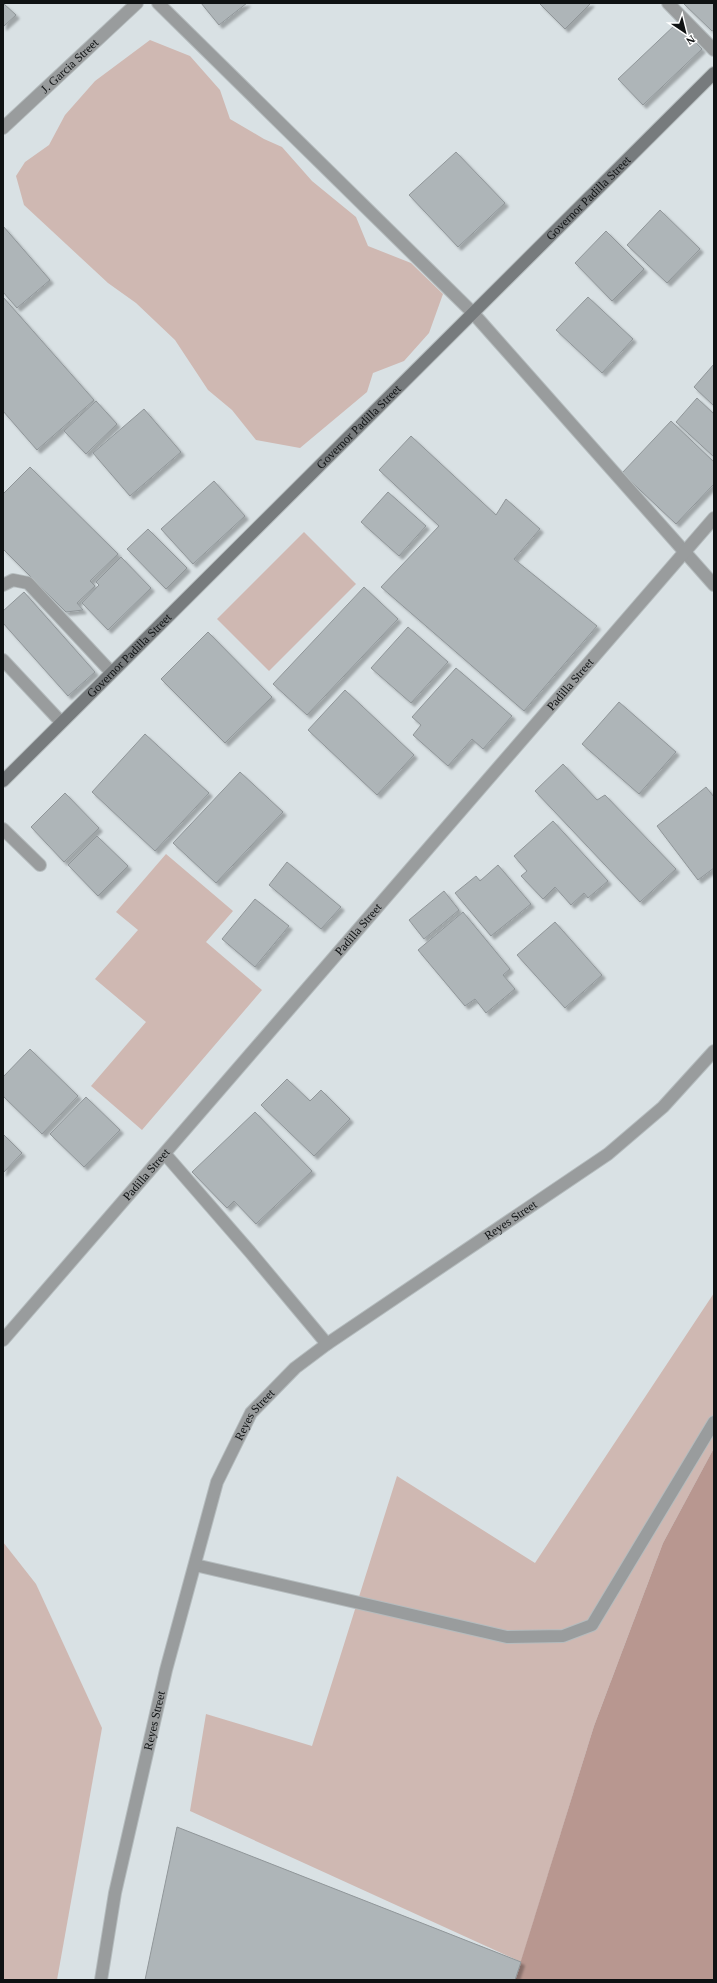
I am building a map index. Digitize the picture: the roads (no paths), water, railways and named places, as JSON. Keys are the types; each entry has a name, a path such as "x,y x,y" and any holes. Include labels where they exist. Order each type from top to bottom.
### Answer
{"main road":[{"name":"Governor Padilla Street","path":"3,781 714,73"}],"street":[{"name":"J. Garcia Street","path":"3,128 137,3"},
{"path":"158,3 473,313 714,585"},
{"path":"668,3 714,50"},
{"name":"Padilla Street","path":"3,1340 714,518"},
{"path":"3,585 13,580 28,583 111,672"},
{"path":"3,660 61,722"},
{"path":"3,829 40,865"},
{"name":"Reyes Street","path":"101,1980 117,1885 166,1670 217,1482 251,1413 295,1368 327,1344 608,1154 662,1107 714,1052"},
{"path":"165,1154 252,1253 327,1344"},
{"path":"195,1565 507,1637 563,1636 592,1624 714,1422"}]}
